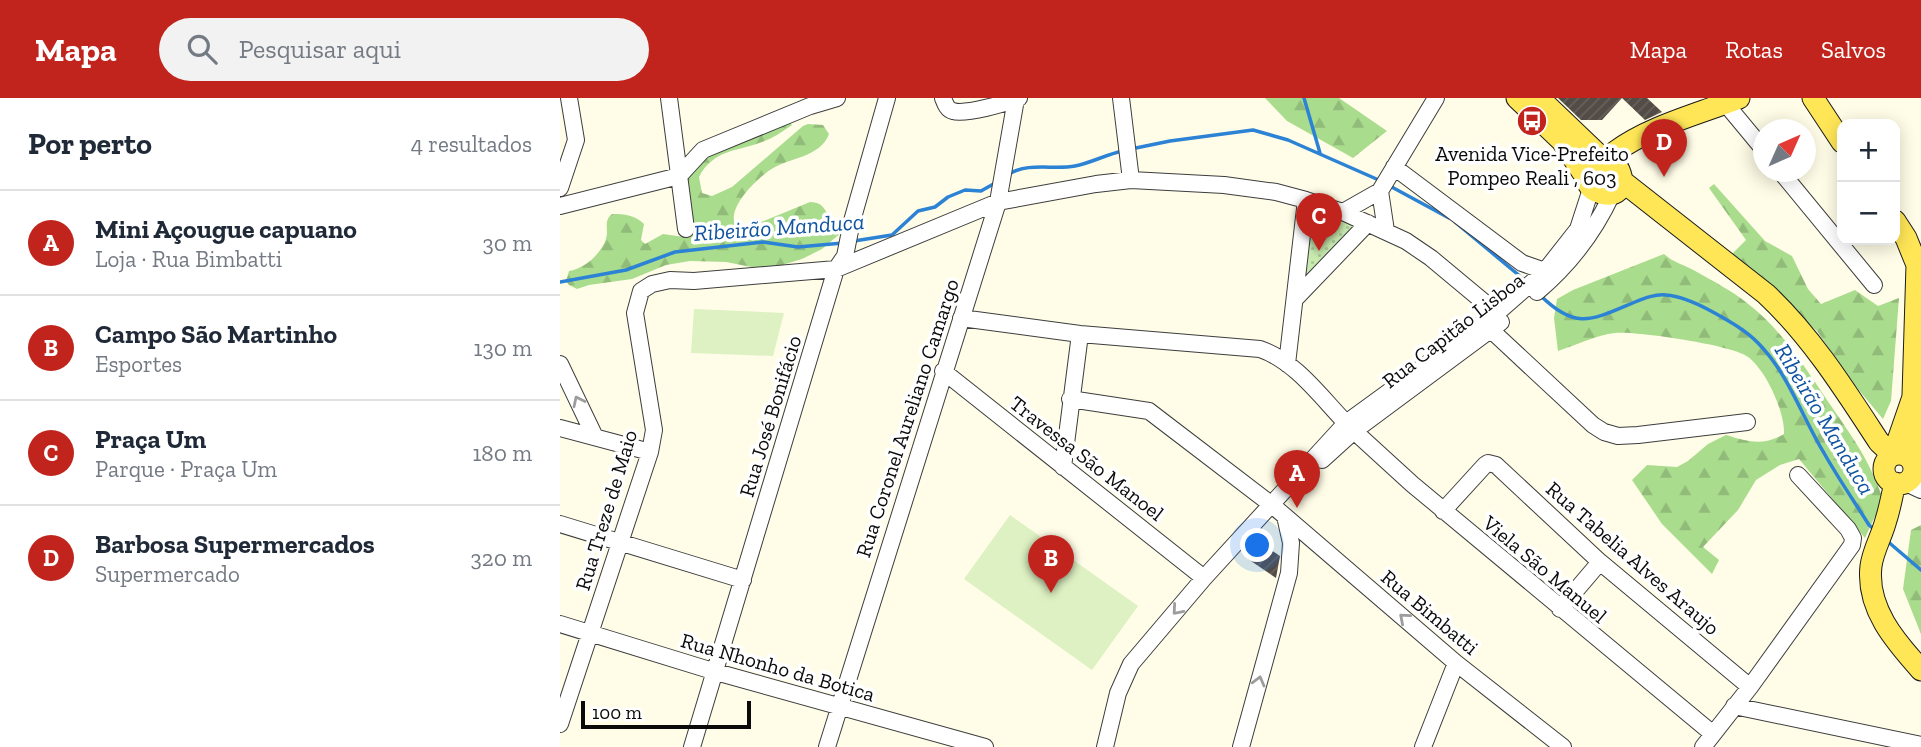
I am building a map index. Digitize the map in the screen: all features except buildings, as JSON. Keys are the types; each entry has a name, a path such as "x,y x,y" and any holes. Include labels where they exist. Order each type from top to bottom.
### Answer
{"main road":[{"path":"1517,98 1608,185 1766,308 1801,349 1871,452 1904,456"},
{"path":"1539,98 1605,160"},
{"path":"1813,98 1837,134"},
{"path":"1732,101 1649,133 1595,164 1608,185 1766,294 1804,335 1872,430 1904,456"},
{"path":"1608,185 1649,133"},
{"path":"1900,229 1917,265 1913,397 1904,456 1885,475 1906,485 1887,537 1871,564 1870,586 1877,610 1892,636 1921,670"},
{"path":"1904,456 1904,424 1913,397"},
{"path":"1872,430 1894,432 1904,424"},
{"path":"1887,537 1885,588 1892,608 1921,649"}],"street":[{"path":"560,188 576,140 569,98"},
{"path":"669,98 686,229"},
{"path":"560,206 679,176 703,150 809,102 837,98"},
{"name":"Rua José Bonifácio","path":"692,747 840,263 887,98"},
{"path":"943,98 947,107 953,111 1018,99"},
{"path":"1121,98 1130,180"},
{"path":"1343,212 1386,181 1436,98"},
{"name":"Rua Coronel Aureliano Camargo","path":"827,747 1000,194 1018,99"},
{"path":"1732,101 1753,134"},
{"name":"Rua Treze de Maio","path":"560,724 650,452 654,429 635,313 641,291 652,284 840,263 1000,194 1130,180 1224,185 1276,192 1343,212 1406,241 1431,258 1497,313"},
{"path":"1386,181 1386,231"},
{"path":"1386,181 1522,263 1541,279"},
{"path":"1789,182 1874,285"},
{"name":"Rua Capitão Lisboa","path":"1350,427 1491,330 1541,279 1608,185"},
{"path":"1287,364 1307,200"},
{"path":"1296,298 1368,223"},
{"name":"Rua Capitão Lisboa","path":"1105,747 1118,693 1131,664 1204,578 1278,510 1297,477 1350,427 1497,313 1521,300"},
{"name":"Viela São Manuel","path":"961,318 1080,334 1260,349 1272,353 1287,364 1350,427 1443,511 1560,609 1708,740"},
{"path":"1491,330 1593,425 1604,432 1618,436 1638,435 1747,422"},
{"path":"1063,467 1080,334"},
{"name":"Rua Treze de Maio","path":"560,365 595,437"},
{"name":"Travessa São Manoel","path":"943,371 1204,578"},
{"name":"Rua Bimbatti","path":"1070,399 1149,411 1278,510 1456,663 1563,747"},
{"path":"560,428 650,452"},
{"name":"Rua Tabelia Alves Araujo","path":"1443,511 1488,463 1496,465 1600,562 1750,687"},
{"path":"1708,740 1750,687 1852,545 1853,538 1848,529 1798,475"},
{"path":"1241,747 1289,573 1290,543 1278,510"},
{"path":"560,524 743,580"},
{"path":"1560,609 1600,562"},
{"name":"Rua Nhonho da Botica","path":"560,624 975,746"},
{"path":"1423,747 1456,663"},
{"path":"1734,706 1921,745"}],"green space":[{"path":"1265,98 1339,98 1387,131 1353,158 1287,121"},
{"path":"788,120 792,125 774,137 726,153 712,161 699,177 702,193 712,196 732,187 803,126 823,125 829,134 819,148 770,170 758,179 746,192 734,214 734,221 749,227 810,202 820,204 842,232 822,249 802,259 766,270 726,262 690,261 666,265 632,279 577,289 566,281 569,271 586,264 600,250 606,239 608,219 612,214 630,216 644,224 641,240 645,244 663,234 684,237 689,223 684,181 707,157"},
{"path":"1714,184 1765,241 1792,256 1808,289 1821,304 1855,290 1878,306 1899,298 1891,401 1883,419 1852,382 1817,331 1730,256 1746,240 1709,188"},
{"path":"1313,207 1357,225 1305,277"},
{"path":"1664,254 1747,303 1770,323 1799,359 1858,446 1883,499 1865,538 1799,459 1780,465 1756,480 1738,510 1703,547 1719,560 1712,574 1662,524 1632,480 1647,465 1677,467 1708,444 1726,435 1756,442 1784,434 1778,403 1768,381 1755,363 1739,352 1684,340 1626,333 1601,336 1558,351 1554,318 1557,299"},
{"path":"694,309 784,313 773,356 691,353"},
{"path":"1010,515 1138,606 1092,670 964,579"},
{"path":"1921,525 1921,634 1903,589 1911,530"}],"waterway":[{"path":"1304,98 1320,153"},
{"name":"Ribeirão Manduca","path":"1131,149 1253,130 1288,140 1381,181"},
{"name":"Ribeirão Manduca","path":"1009,174 1024,168 1075,166 1123,151"},
{"name":"Ribeirão Manduca","path":"854,241 892,235 918,211 935,207 948,197 965,190 981,191 997,182"},
{"name":"Ribeirão Manduca","path":"1388,185 1449,218"},
{"name":"Ribeirão Manduca","path":"1455,222 1527,282"},
{"name":"Ribeirão Manduca","path":"560,282 626,270 675,252 763,242 798,247 843,243"},
{"name":"Ribeirão Manduca","path":"1540,295 1564,314 1585,319 1607,314 1650,297 1672,296 1701,306 1742,330 1759,344 1779,369 1829,462 1869,525 1875,530"},
{"name":"Ribeirão Manduca","path":"1886,540 1921,570"}],"place":[{"name":"Avenida Vice-Prefeito Pompeo Reali , 603","path":"1532,121"},
{"name":"Barbosa Supermercados","path":"1664,177"},
{"name":"Praça Um","path":"1319,251"},
{"name":"Mini Açougue capuano","path":"1297,508"},
{"name":"Campo São Martinho","path":"1051,593"}]}
